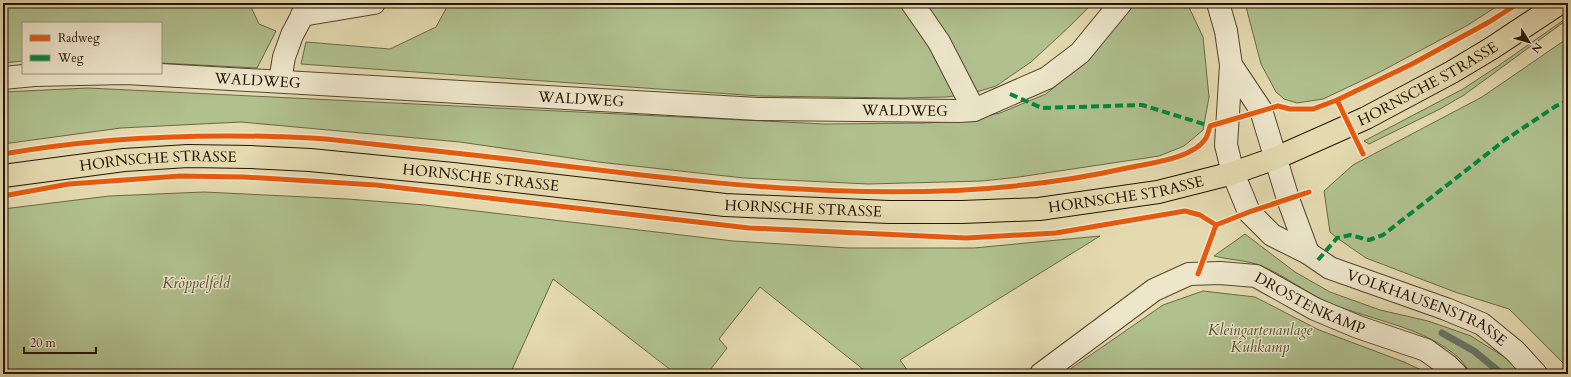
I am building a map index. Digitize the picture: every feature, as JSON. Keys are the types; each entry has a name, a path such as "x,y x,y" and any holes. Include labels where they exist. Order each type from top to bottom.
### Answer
{"main road":[{"name":"HORNSCHE STRASSE","path":"3,176 124,160 188,156 250,157 310,160 453,174 725,205 828,210 919,212 962,212 1038,208 1158,192 1233,173 1276,158 1349,126 1452,72 1492,48 1560,3"}],"street":[{"path":"280,81 284,57 292,35 306,9 374,3"},
{"path":"912,3 939,42 974,110"},
{"name":"WALDWEG","path":"145,74 758,109 974,110 1047,78 1080,53 1121,3"},
{"path":"1218,3 1226,31 1231,65 1270,108 1276,158 1288,199 1308,253"},
{"name":"VOLKHAUSENSTRASSE","path":"1231,65 1226,145 1233,173 1249,212 1272,235 1308,253 1330,268 1482,324 1515,351 1536,374"},
{"name":"WALDWEG","path":"3,78 34,75 80,74"},
{"name":"DROSTENKAMP","path":"1041,374 1154,290 1189,274 1220,273 1256,276 1315,309 1358,327 1426,350 1448,366 1456,374"}],"path":[{"path":"1270,108 1290,110 1313,109 1337,100 1349,126"}],"green space":[{"path":"3,3 249,3 259,24 276,31 257,68 162,63 162,22 22,22 22,61 3,63"},
{"path":"449,3 1093,3 1031,62 996,86 970,94 946,97 901,98 759,96 301,64 306,42 390,49 436,27"},
{"path":"1132,3 1187,3 1203,37 1209,97 1203,130 1184,146 1159,156 1019,177 982,181 868,184 744,178 598,162 460,142 241,122 121,128 3,144 3,92 88,88 824,124 963,121 1000,113 1046,94 1086,61"},
{"path":"1245,3 1502,3 1468,25 1378,73 1323,99 1297,103 1284,99 1276,92 1261,64"},
{"path":"1568,17 1568,19 1464,95 1440,109 1369,144 1364,141 1463,89"},
{"path":"1568,38 1568,368 1509,309 1455,292 1366,258 1337,238 1330,232 1324,191 1353,165 1482,97"},
{"name":"Kröppelfeld","path":"204,192 347,199 425,205 733,241 848,248 974,248 1100,236 900,360 910,374 869,374 760,287 719,339 727,348 707,374 676,374 553,279 510,374 3,374 3,209 109,196"},
{"path":"1245,234 1295,272 1330,292 1380,310 1428,321 1471,336 1506,358 1523,374 1471,374 1460,359 1431,339 1399,326 1332,304 1262,266 1250,262 1214,256"},
{"name":"Kleingartenanlage Kuhkamp","path":"1203,291 1255,297 1319,330 1404,362 1430,374 1063,374 1163,305"}],"waterway":[{"path":"1442,333 1474,351 1502,374"}],"marked path":[{"path":"1010,94 1042,108 1142,105 1210,126 1209,129"},
{"path":"1318,260 1337,238 1350,235 1369,240 1383,235 1505,140 1556,106 1568,101"}],"cycle path":[{"path":"3,154 79,143 156,137 234,136 311,138 724,183 805,189 886,192 967,190 1047,182 1170,159 1191,151 1200,145 1206,138 1210,126 1278,106 1290,109 1313,109 1337,100 1412,64 1489,22 1519,3"},
{"path":"1337,100 1363,154"},
{"path":"3,196 69,184 180,176 244,177 376,185 749,228 966,238 1056,233 1185,211 1200,215 1216,225"},
{"path":"1198,274 1216,225 1249,212 1309,192"}]}
